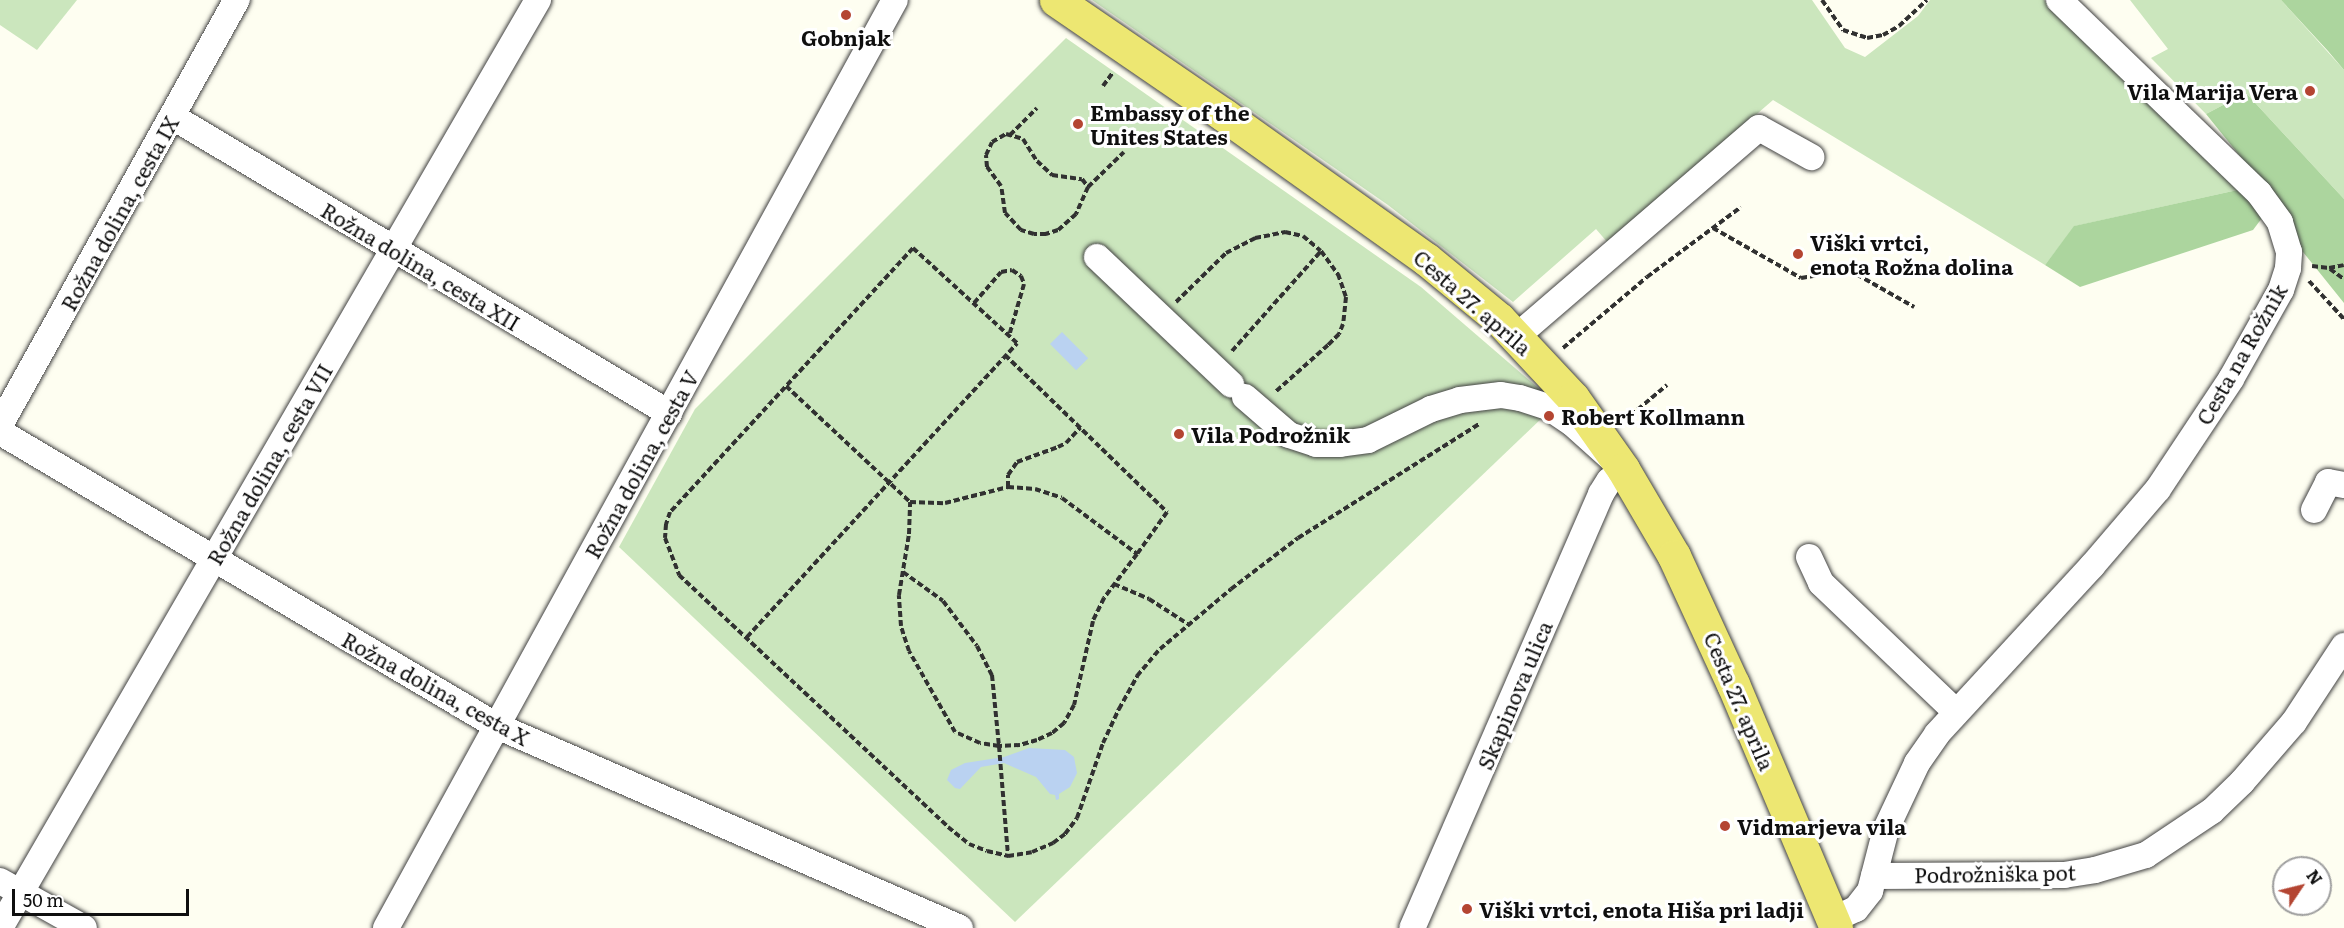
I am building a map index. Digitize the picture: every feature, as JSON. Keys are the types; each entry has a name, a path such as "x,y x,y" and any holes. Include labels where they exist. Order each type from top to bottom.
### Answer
{"main road":[{"name":"Cesta 27. aprila","path":"1056,0 1347,201 1470,294 1517,336 1587,416 1623,469 1674,556 1709,628 1834,924"}],"street":[{"name":"Rožna dolina, cesta IX","path":"0,425 237,0"},
{"name":"Rožna dolina, cesta VII","path":"0,928 10,886 214,559 538,0"},
{"name":"Rožna dolina, cesta V","path":"386,928 895,0"},
{"name":"Cesta na Rožnik","path":"1834,924 1860,905 1870,891 1886,829 1917,763 1956,712 2092,566 2158,489 2231,379 2281,290 2288,268 2289,252 2280,222 2259,193 2059,0"},
{"name":"Rožna dolina, cesta XII","path":"173,117 669,413"},
{"path":"1517,336 1760,128 1810,156"},
{"path":"1097,257 1237,390 1288,435 1317,444 1368,440 1431,409 1460,400 1501,395 1548,407 1572,423 1623,469"},
{"name":"Rožna dolina, cesta X","path":"0,432 496,726 951,926"},
{"name":"Skapinova ulica","path":"1412,928 1601,494 1609,481 1623,469"},
{"path":"2314,510 2328,482 2344,485"},
{"path":"1809,557 1821,584 1956,712"},
{"name":"Podrožniška pot","path":"1874,876 2064,875 2095,870 2146,855 2211,811 2242,782 2294,722 2344,646"},
{"path":"10,886 84,928"}],"path":[{"path":"1822,0 1842,30 1867,38 1883,35 1899,26 1927,0"},
{"path":"1103,86 1113,71"},
{"path":"1010,135 1037,108"},
{"path":"1088,187 1082,179 1052,175 1037,161 1023,139 1001,135 992,142 987,150 986,162 989,172 1001,186 1005,213 1022,230 1034,234 1046,234 1058,230 1076,214 1088,187 1124,152"},
{"path":"1543,364 1647,277 1741,207"},
{"path":"1713,228 1801,278 1849,270 1914,308"},
{"path":"1161,317 1213,263 1232,248 1248,241 1285,232 1303,236 1321,251 1338,274 1346,297 1346,308 1339,334 1237,390"},
{"path":"747,637 1017,343 913,248 670,512 665,538 679,575 948,827 969,844 1008,856 1042,848 1065,834 1077,818 1103,743 1137,676 1160,649 1188,624 1298,538 1480,423"},
{"path":"1237,390 1321,251"},
{"path":"2288,268 2305,265 2329,268 2344,265"},
{"path":"2288,268 2306,279 2344,319"},
{"path":"2329,268 2344,279"},
{"path":"974,303 1001,272 1012,270 1021,276 1024,284 1009,336"},
{"path":"910,502 899,595 901,626 909,651 927,687 955,732 980,743 1000,748 1020,745 1052,733 1064,723 1074,705 1093,621 1104,598 1167,512 1005,355"},
{"path":"1621,424 1667,385"},
{"path":"786,386 910,502 945,503 1008,487 1035,489 1062,498 1137,554"},
{"path":"1008,487 1008,475 1017,462 1066,443 1080,428"},
{"path":"903,572 943,601 977,646 992,675 1008,856"},
{"path":"1114,584 1149,599 1188,624"}],"green space":[{"path":"0,0 77,0 37,50 0,25"},
{"path":"1092,0 1812,0 1845,48 1865,57 1918,16 1930,0 2044,0 2242,189 2075,226 2045,265 1773,100 1608,243 1596,229 1513,302 1388,205"},
{"path":"2130,0 2281,0 2344,70 2344,199 2246,93 2206,114 2151,58 2168,49"},
{"path":"2281,0 2344,0 2344,70 2328,51"},
{"path":"1066,38 1421,287 1551,399 1543,417 1015,922 619,547 695,409"},
{"path":"2246,93 2344,199 2344,303 2303,252 2286,213 2206,114"},
{"path":"2242,189 2265,214 2253,230 2080,287 2045,265 2074,226"}],"water":[{"path":"1062,332 1088,358 1076,370 1050,344"},
{"path":"1029,748 1065,750 1074,757 1077,773 1070,787 1059,794 1059,799 1056,800 1055,795 1050,794 1036,777 1004,763 981,767 960,789 955,788 947,780 951,770 965,763 1004,757"}],"place":[{"name":"Gobnjak","path":"846,15"},
{"name":"Vila Marija Vera","path":"2310,91"},
{"name":"Embassy of the Unites States","path":"1078,124"},
{"name":"Viški vrtci, enota Rožna dolina","path":"1798,254"},
{"name":"Robert Kollmann","path":"1549,416"},
{"name":"Vila Podrožnik","path":"1179,434"},
{"name":"Vidmarjeva vila","path":"1725,826"},
{"name":"Viški vrtci, enota Hiša pri ladji","path":"1467,909"}]}
